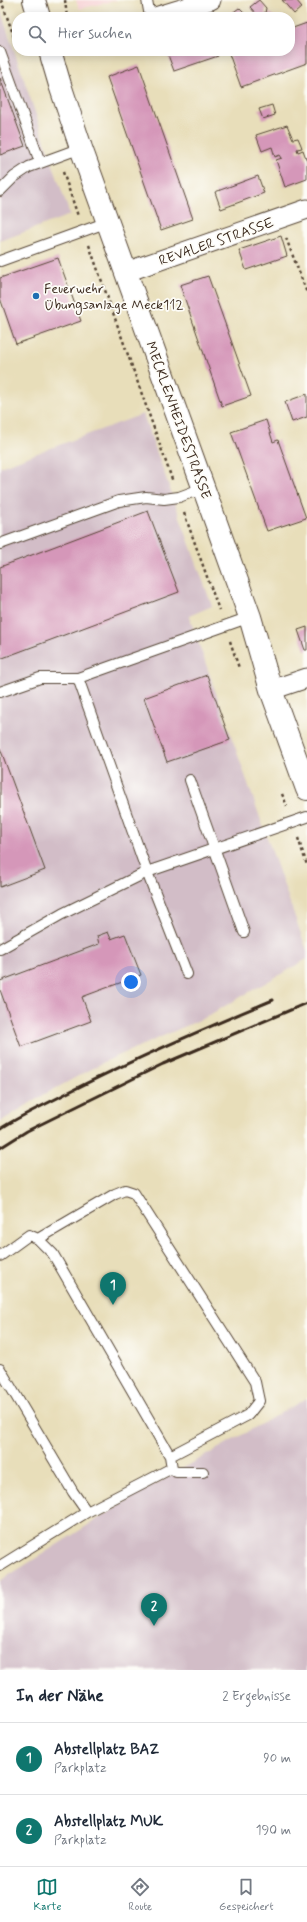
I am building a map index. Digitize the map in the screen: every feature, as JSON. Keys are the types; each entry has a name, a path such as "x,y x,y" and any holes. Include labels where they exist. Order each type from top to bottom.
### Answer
{"main road":[{"path":"34,0 38,12"},
{"name":"MECKLENHEIDESTRASSE","path":"51,56 81,148 250,617 272,690 307,790"}],"street":[{"path":"171,12 211,0"},
{"name":"REVALER STRASSE","path":"126,272 307,209"},
{"path":"272,690 307,678"}],"lane":[{"path":"147,0 149,12"},
{"path":"0,52 40,162"},
{"path":"0,191 14,177 40,162 58,158 81,148"},
{"path":"0,261 108,222"},
{"path":"0,544 119,501 146,497 164,499 179,497 203,488"},
{"path":"0,692 40,678 78,678 250,617"},
{"path":"78,678 147,872 187,974"},
{"path":"190,780 244,932"},
{"path":"0,949 62,914 147,872 307,817"},
{"path":"38,1239 115,1194 125,1190 134,1193 255,1382 259,1402 248,1415 170,1456"},
{"path":"0,1256 29,1235 38,1239 53,1254 170,1456 172,1468 176,1472 203,1472"},
{"path":"0,1369 73,1492 87,1512"},
{"path":"0,1566 87,1512 172,1468"}],"path":[{"path":"1,0 12,31"},
{"path":"65,0 66,12"},
{"path":"58,158 240,671"},
{"path":"279,219 307,293"},
{"path":"282,792 307,865"}],"shaded area":[{"path":"76,0 118,0 79,9"},
{"path":"0,9 12,44 12,56 16,56 70,215 0,241"},
{"path":"143,414 212,606 189,616 307,951 307,959 204,1018 104,1062 38,1098 0,1122 0,467"},
{"path":"307,1398 307,1670 0,1670 0,1581 134,1496"}],"building":[{"path":"259,0 266,8 265,12 254,12 250,7"},
{"path":"282,0 296,0 302,7 295,13"},
{"path":"239,8 243,12 234,12"},
{"path":"307,23 307,63 241,87 230,56 295,56 295,27"},
{"path":"168,56 218,56 174,71"},
{"path":"139,65 193,219 161,230 107,77"},
{"path":"0,78 25,146 0,155"},
{"path":"272,105 275,115 263,119 259,109"},
{"path":"287,125 293,139 298,138 301,145 302,148 297,149 298,152 303,150 307,161 307,179 285,187 276,160 282,158 280,155 275,157 272,147 262,151 256,135"},
{"path":"258,176 264,193 221,209 215,192"},
{"path":"281,236 287,256 246,270 239,250"},
{"path":"58,258 81,321 16,344 0,298 0,278"},
{"path":"208,276 251,396 222,406 180,285"},
{"path":"307,394 307,417 292,422 285,402"},
{"path":"266,420 273,442 278,440 306,518 267,531 231,432"},
{"path":"148,511 179,592 0,659 0,567"},
{"path":"307,627 307,650 305,650 298,630"},
{"path":"207,675 230,740 167,762 144,698"},
{"path":"0,748 45,870 0,887"},
{"path":"108,932 111,939 125,934 141,975 82,997 91,1021 21,1047 0,990 0,981 99,944 97,936"}],"railway":[{"path":"0,1129 67,1093 118,1068 273,1000"},
{"path":"0,1148 27,1131 163,1064 307,1003"}],"place":[{"name":"Feuerwehr Übungsanlage Meck112","path":"36,296"},
{"name":"Abstellplatz BAZ","path":"113,1305"},
{"name":"Abstellplatz MUK","path":"154,1626"}]}
